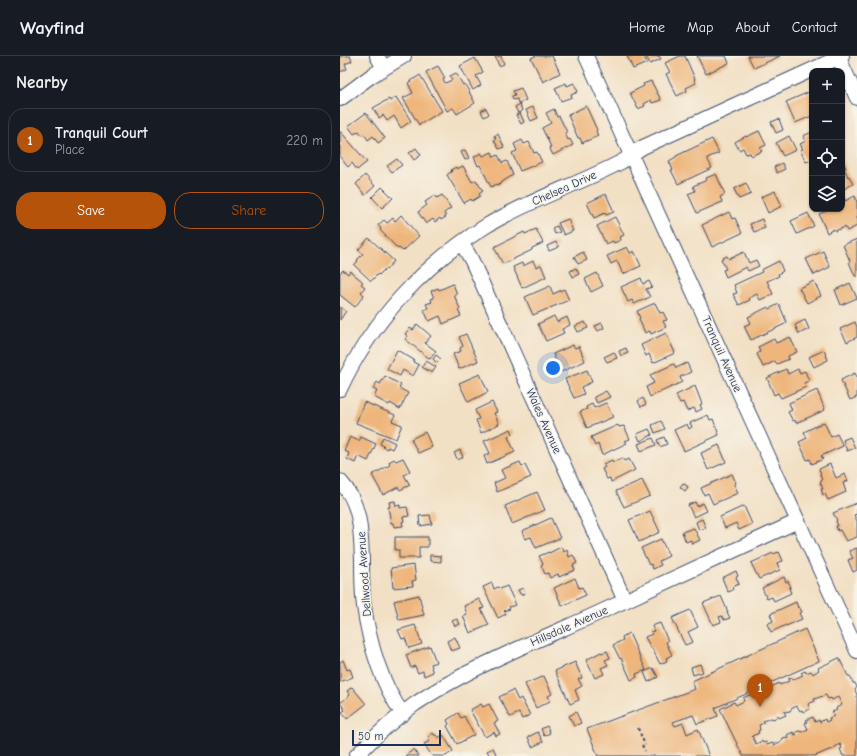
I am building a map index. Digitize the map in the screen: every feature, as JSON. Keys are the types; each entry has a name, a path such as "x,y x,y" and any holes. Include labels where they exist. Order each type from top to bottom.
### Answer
{"street":[{"path":"340,99 364,80 380,62 404,56"},
{"name":"Tranquil Avenue","path":"586,56 857,651"},
{"path":"840,57 857,98"},
{"name":"Chelsea Drive","path":"340,389 363,347 374,330 391,309 409,288 461,243 487,226 511,213 626,160 640,149 651,143 840,57"},
{"name":"Wales Avenue","path":"461,243 472,261 626,601"},
{"name":"Dellwood Avenue","path":"340,481 351,495 359,517 361,530 363,593 372,644 386,684 403,714"},
{"name":"Hillsdale Avenue","path":"356,756 403,714 426,697 460,677 798,521"}],"path":[{"path":"638,728 645,751"}],"building":[{"path":"340,56 350,56 352,61 345,64 347,69 340,72"},
{"path":"495,56 501,56 504,64 499,66"},
{"path":"535,56 552,56 560,73 543,82 531,58"},
{"path":"627,56 644,56 647,63 633,69"},
{"path":"646,56 659,56 661,59 650,64"},
{"path":"680,56 685,56 696,83 686,88 687,91 677,96 666,74 670,72 665,63"},
{"path":"697,56 726,56 729,63 706,74"},
{"path":"748,56 780,56 754,68"},
{"path":"475,58 483,72 476,76 481,85 473,90 460,66"},
{"path":"438,66 445,78 443,79 445,83 452,80 450,76 456,73 463,85 465,84 475,103 457,114 453,108 447,111 426,72"},
{"path":"420,75 442,111 419,125 403,98 413,93 408,83"},
{"path":"651,81 661,100 652,103 651,100 644,104 645,106 638,109 630,93 644,86 643,84"},
{"path":"566,83 567,86 574,83 578,92 571,95 572,97 561,101 555,88"},
{"path":"521,88 526,100 518,103 517,99 513,100 512,96 515,95 513,91"},
{"path":"809,92 809,117 795,123 786,102"},
{"path":"396,97 411,121 401,128 394,116 387,121 383,115 379,118 373,108 389,99 390,101"},
{"path":"520,104 522,111 518,113 515,107"},
{"path":"586,106 597,130 598,136 582,143 580,138 578,138 568,115"},
{"path":"533,107 538,118 531,121 526,110"},
{"path":"486,108 489,114 484,117 481,111"},
{"path":"554,109 557,117 559,116 567,132 565,133 568,140 570,139 573,145 553,155 542,128 551,123 546,113"},
{"path":"366,113 385,138 378,143 373,136 368,140 364,134 362,135 359,131 354,134 348,126"},
{"path":"520,113 524,122 521,124 516,115"},
{"path":"779,119 783,130 776,133 771,122"},
{"path":"759,131 766,145 760,148 762,151 751,156 750,153 746,154 743,148 739,150 735,142"},
{"path":"340,132 367,162 357,170 352,163 348,167 340,157"},
{"path":"809,133 809,161 806,162 800,150 803,149 800,144 806,141 803,136"},
{"path":"498,134 504,147 499,149 494,140 496,139 494,136"},
{"path":"789,136 796,150 783,156 776,143"},
{"path":"712,139 719,153 707,158 712,168 678,184 671,170 673,170 669,161 676,156"},
{"path":"522,140 524,144 529,142 534,153 537,152 542,162 520,171 512,153 517,151 514,144"},
{"path":"416,148 421,155 414,160 409,153"},
{"path":"465,150 469,158 465,160 461,152"},
{"path":"492,152 494,157 498,155 502,163 507,161 513,175 497,186 497,184 491,187 480,165 478,166 474,157 481,153 483,156"},
{"path":"397,159 402,165 392,172 387,166"},
{"path":"782,163 785,169 777,173 774,167"},
{"path":"463,166 472,182 476,180 483,191 479,194 480,196 472,201 471,199 464,203 447,175 456,167 457,169"},
{"path":"845,170 848,177 849,176 853,184 845,188"},
{"path":"716,174 725,194 720,197 722,202 697,213 688,194 695,191 693,186"},
{"path":"365,175 375,186 365,195 356,184"},
{"path":"746,183 751,194 739,199 734,189"},
{"path":"382,187 393,198 382,208 372,197"},
{"path":"775,191 782,206 768,213 761,197"},
{"path":"606,194 614,212 606,215 605,213 594,218 587,203"},
{"path":"435,195 437,198 442,195 451,208 444,213 446,217 441,220 440,218 435,222 433,219 426,224 418,212 427,205 425,202"},
{"path":"855,196 857,202 857,226 847,231 845,227 835,231 834,229 827,233 819,214 824,212 845,212 845,201"},
{"path":"729,212 732,219 735,218 742,233 712,247 702,225"},
{"path":"808,213 814,226 797,234 791,221"},
{"path":"401,215 419,236 403,251 399,248 398,249 380,230 381,229 378,225 384,220 387,223 393,218 395,221"},
{"path":"615,217 624,235 620,237 621,240 606,244 597,226"},
{"path":"568,219 573,231 564,235 558,223"},
{"path":"762,219 765,228 754,232 750,224"},
{"path":"557,226 560,232 555,234 552,228"},
{"path":"536,229 543,243 503,264 494,247 524,232 525,234"},
{"path":"369,238 394,261 386,270 385,269 379,275 378,274 371,281 354,265 363,254 358,250"},
{"path":"857,239 857,276 855,276 843,245"},
{"path":"556,242 559,247 549,251 547,246"},
{"path":"627,247 630,253 634,251 641,266 623,274 617,261 611,264 607,256"},
{"path":"823,251 830,267 814,275 806,259"},
{"path":"583,252 587,260 578,264 574,257"},
{"path":"744,252 749,263 756,260 759,266 748,271 746,267 726,277 723,270 726,269 721,259 727,256 729,259"},
{"path":"533,261 536,267 541,265 546,277 522,288 513,267 522,263 523,266"},
{"path":"779,261 783,271 778,274 779,276 767,281 773,294 760,300 757,294 749,298 750,300 739,305 733,294 737,293 734,285 762,272 761,270"},
{"path":"576,268 579,274 573,277 570,271"},
{"path":"343,270 348,274 350,271 363,282 361,284 365,287 361,292 364,295 355,307 340,295 340,273"},
{"path":"597,273 603,286 591,292 585,279"},
{"path":"641,278 643,284 649,281 652,287 646,289 650,297 634,304 632,300 628,302 621,287"},
{"path":"814,281 821,296 807,303 799,288"},
{"path":"850,283 857,298 841,305 835,290"},
{"path":"453,284 457,294 454,295 460,309 458,310 461,316 443,324 440,316 429,321 424,310 428,308 426,304 432,302 431,299 434,298 431,291 438,288 439,290"},
{"path":"550,286 553,294 564,289 569,300 533,315 525,297"},
{"path":"655,303 660,313 663,312 667,320 663,321 666,327 651,334 650,331 645,333 637,311"},
{"path":"779,304 787,323 751,340 744,326 751,323 748,317 768,307 769,309"},
{"path":"340,307 346,311 340,320"},
{"path":"554,316 557,322 567,317 570,325 562,329 564,333 546,341 538,324"},
{"path":"805,320 809,329 799,334 795,325"},
{"path":"585,322 588,328 578,332 575,326"},
{"path":"855,322 857,327 857,337 847,342 840,329"},
{"path":"602,323 604,328 598,331 595,326"},
{"path":"417,324 431,336 425,343 436,351 430,359 405,339 408,336 405,334 410,328 413,330"},
{"path":"666,333 675,353 653,363 649,354 646,356 641,345"},
{"path":"466,334 478,361 459,369 453,354 461,351 460,348 463,346 459,337"},
{"path":"790,337 797,352 788,356 789,359 777,364 775,361 763,367 757,354 760,352 758,347 774,339 776,343"},
{"path":"573,345 575,348 579,346 585,361 561,372 553,354"},
{"path":"626,348 628,353 621,356 619,351"},
{"path":"397,350 414,360 413,362 419,365 413,376 403,370 400,376 387,369"},
{"path":"824,350 828,360 814,367 809,357"},
{"path":"614,352 617,358 607,362 604,357"},
{"path":"436,355 441,359 437,363 433,359"},
{"path":"426,361 436,367 432,373 422,367"},
{"path":"687,363 691,372 680,377 682,382 650,397 646,387 654,383 650,375 674,364 676,368"},
{"path":"786,369 788,374 798,369 800,373 805,371 809,381 804,383 806,387 781,398 778,393 774,395 767,378"},
{"path":"587,370 592,382 581,387 584,394 574,398 565,379"},
{"path":"855,373 857,377 857,397 850,400 841,380"},
{"path":"480,374 488,392 468,402 459,383"},
{"path":"385,376 401,385 399,388 408,393 400,409 390,403 389,405 374,397 377,391 373,389 377,382 380,384"},
{"path":"695,386 702,404 700,405 702,409 696,412 694,408 687,411 683,402 680,403 676,395"},
{"path":"817,390 825,410 796,423 795,420 793,421 788,412 792,410 789,403"},
{"path":"606,391 610,397 597,403 594,397"},
{"path":"643,398 646,404 641,407 638,401"},
{"path":"364,402 395,415 392,421 402,425 396,439 356,423"},
{"path":"492,402 497,412 494,413 499,424 481,433 476,420 479,419 475,410"},
{"path":"606,403 613,417 587,428 580,412 587,409 586,407 592,404 594,408"},
{"path":"708,415 710,420 713,419 719,435 684,451 674,430 687,424 689,429 692,427 690,423"},
{"path":"661,421 665,429 655,433 652,425"},
{"path":"824,422 831,437 837,434 843,446 821,456 823,459 812,464 810,459 807,460 799,442 807,438 804,432"},
{"path":"618,425 619,427 624,426 630,439 625,441 627,443 602,455 598,444 595,446 591,437"},
{"path":"511,429 513,434 508,437 515,452 487,464 484,456 490,453 484,441"},
{"path":"649,429 652,435 640,441 637,434"},
{"path":"425,432 432,447 418,453 411,439"},
{"path":"350,437 359,441 361,437 376,444 368,461 358,456 355,463 347,459 349,453 344,451"},
{"path":"383,437 395,443 392,449 388,447 387,449 380,444"},
{"path":"664,437 667,444 660,447 657,440"},
{"path":"850,437 855,448 847,451 843,440"},
{"path":"653,438 656,445 641,451 638,444"},
{"path":"719,445 726,462 708,470 701,453"},
{"path":"460,450 463,457 458,460 454,453"},
{"path":"403,458 410,471 404,475 410,485 400,490 398,487 383,495 372,475 390,465 389,462 394,459 396,461"},
{"path":"623,458 625,461 629,459 635,470 611,482 610,478 607,479 602,469 605,467 603,464 612,460 613,462"},
{"path":"520,462 522,467 525,465 531,477 497,492 494,483 505,478 501,470"},
{"path":"830,464 836,478 845,474 848,481 843,483 846,492 828,500 825,494 823,495 821,489 823,489 820,482 822,481 819,469"},
{"path":"732,474 738,493 713,504 708,493 704,495 701,488"},
{"path":"642,480 650,496 624,507 616,491"},
{"path":"683,483 688,487 685,491 680,487"},
{"path":"537,492 545,510 512,524 505,506"},
{"path":"395,501 396,506 400,505 400,508 407,507 409,516 403,517 403,526 394,527 393,523 391,523 388,507 390,507 389,502"},
{"path":"695,502 697,506 703,503 707,511 694,517 688,505"},
{"path":"857,503 857,514 854,515 857,521 857,537 846,541 840,530 838,531 836,526 838,526 837,520 833,513"},
{"path":"744,506 752,524 739,530 736,523 725,528 720,517"},
{"path":"650,511 660,532 639,542 629,520"},
{"path":"430,515 432,524 420,526 419,516"},
{"path":"551,518 560,538 536,548 531,537 525,539 522,531"},
{"path":"702,519 706,528 699,530 696,522"},
{"path":"694,528 700,540 692,544 691,540 686,542 682,532"},
{"path":"395,537 428,537 428,547 419,547 419,558 399,558 399,550 395,550"},
{"path":"661,539 669,556 659,561 661,565 653,569 651,564 649,565 641,548"},
{"path":"561,547 564,552 567,550 569,557 573,555 577,563 573,565 575,570 559,577 558,574 550,578 548,573 545,574 541,565 543,564 539,556"},
{"path":"857,548 857,570 853,572 848,560 853,558 849,551"},
{"path":"779,552 783,561 777,563 780,570 759,579 751,563 773,553"},
{"path":"430,555 441,556 441,562 430,561"},
{"path":"414,565 416,580 412,581 413,586 393,588 391,568"},
{"path":"736,571 738,576 736,577 739,584 732,587 733,590 728,592 722,578"},
{"path":"784,577 786,582 788,581 791,587 789,588 791,593 774,601 772,597 767,599 762,588"},
{"path":"575,578 579,588 582,587 586,595 562,606 554,588"},
{"path":"492,583 494,589 498,587 500,589 507,586 516,605 509,607 510,609 504,611 506,614 498,618 483,587"},
{"path":"523,588 525,593 521,595 518,590"},
{"path":"419,595 424,615 399,620 394,601"},
{"path":"721,596 730,618 724,620 722,616 719,617 721,622 713,625 703,603"},
{"path":"479,599 484,608 481,609 489,625 470,633 463,616 467,614 464,606"},
{"path":"796,602 798,608 799,607 802,612 799,613 802,619 771,632 767,624 773,621 770,614"},
{"path":"690,610 698,627 688,632 693,642 685,645 672,618"},
{"path":"457,619 460,624 455,626 452,621"},
{"path":"660,623 672,655 666,658 667,661 660,664 645,637 652,634 651,632 654,631 652,626"},
{"path":"415,625 422,644 409,648 405,638 402,639 398,630"},
{"path":"805,629 819,661 715,708 718,716 697,724 693,715 673,722 675,726 683,723 687,734 698,729 709,756 598,756 587,729 695,689 692,681"},
{"path":"629,633 646,670 636,674 637,677 631,680 613,645 623,640 622,637"},
{"path":"455,637 460,648 451,651 447,641"},
{"path":"430,646 436,662 431,664 433,672 424,676 423,671 418,673 415,666 411,668 406,655"},
{"path":"607,651 610,658 605,660 608,665 601,668 604,674 595,678 586,660 601,652"},
{"path":"839,658 848,676 850,676 853,683 855,683 857,687 855,690 857,695 857,756 843,756 840,749 842,748 840,744 831,750 815,756 743,756 720,709 734,702 736,705 744,701 743,698 758,691 759,693 779,683 780,685 789,681 788,679 791,678 792,680 803,675 801,673 805,671 806,673 811,671 813,674 819,670 818,668","holes":["826,695 828,699 831,698 832,700 838,697 842,705 836,708 837,710 832,712 834,716 829,718 830,720 826,722 825,719 820,722 819,720 815,722 813,717 806,720 807,722 805,723 808,729 802,732 796,732 796,735 793,732 787,735 789,738 788,739 786,737 783,738 782,741 774,745 773,743 767,745 766,742 763,743 762,741 756,744 752,736 759,733 759,725 764,723 763,721 771,718 774,719 778,715 779,718 786,715 784,712 790,711 797,706 800,711 802,710 803,712 810,709 808,704 815,701 814,699"]},
{"path":"343,660 347,670 350,669 353,677 340,682 340,662"},
{"path":"575,662 582,678 578,679 582,686 575,690 579,700 570,704 555,671"},
{"path":"700,664 703,672 693,675 691,667"},
{"path":"653,668 658,677 648,682 644,672"},
{"path":"544,676 552,694 548,696 550,701 536,708 525,684"},
{"path":"352,687 366,704 347,719 342,712 345,710 340,703 350,695 347,691"},
{"path":"513,690 518,700 521,698 530,715 522,719 519,713 510,717 499,697"},
{"path":"481,704 483,707 489,704 498,721 494,723 500,734 496,736 494,732 485,737 470,710"},
{"path":"576,712 581,723 574,726 569,716"},
{"path":"458,713 461,718 464,716 474,735 457,744 447,726 449,724 447,720"},
{"path":"547,726 550,733 544,736 541,729"},
{"path":"538,732 543,742 532,747 528,737"},
{"path":"433,733 438,738 443,735 453,751 446,756 432,756 424,744 430,741 428,737"},
{"path":"493,748 496,754 490,756 487,751"},
{"path":"414,749 419,756 405,756"}],"place":[{"name":"Tranquil Court","path":"760,707"}]}
